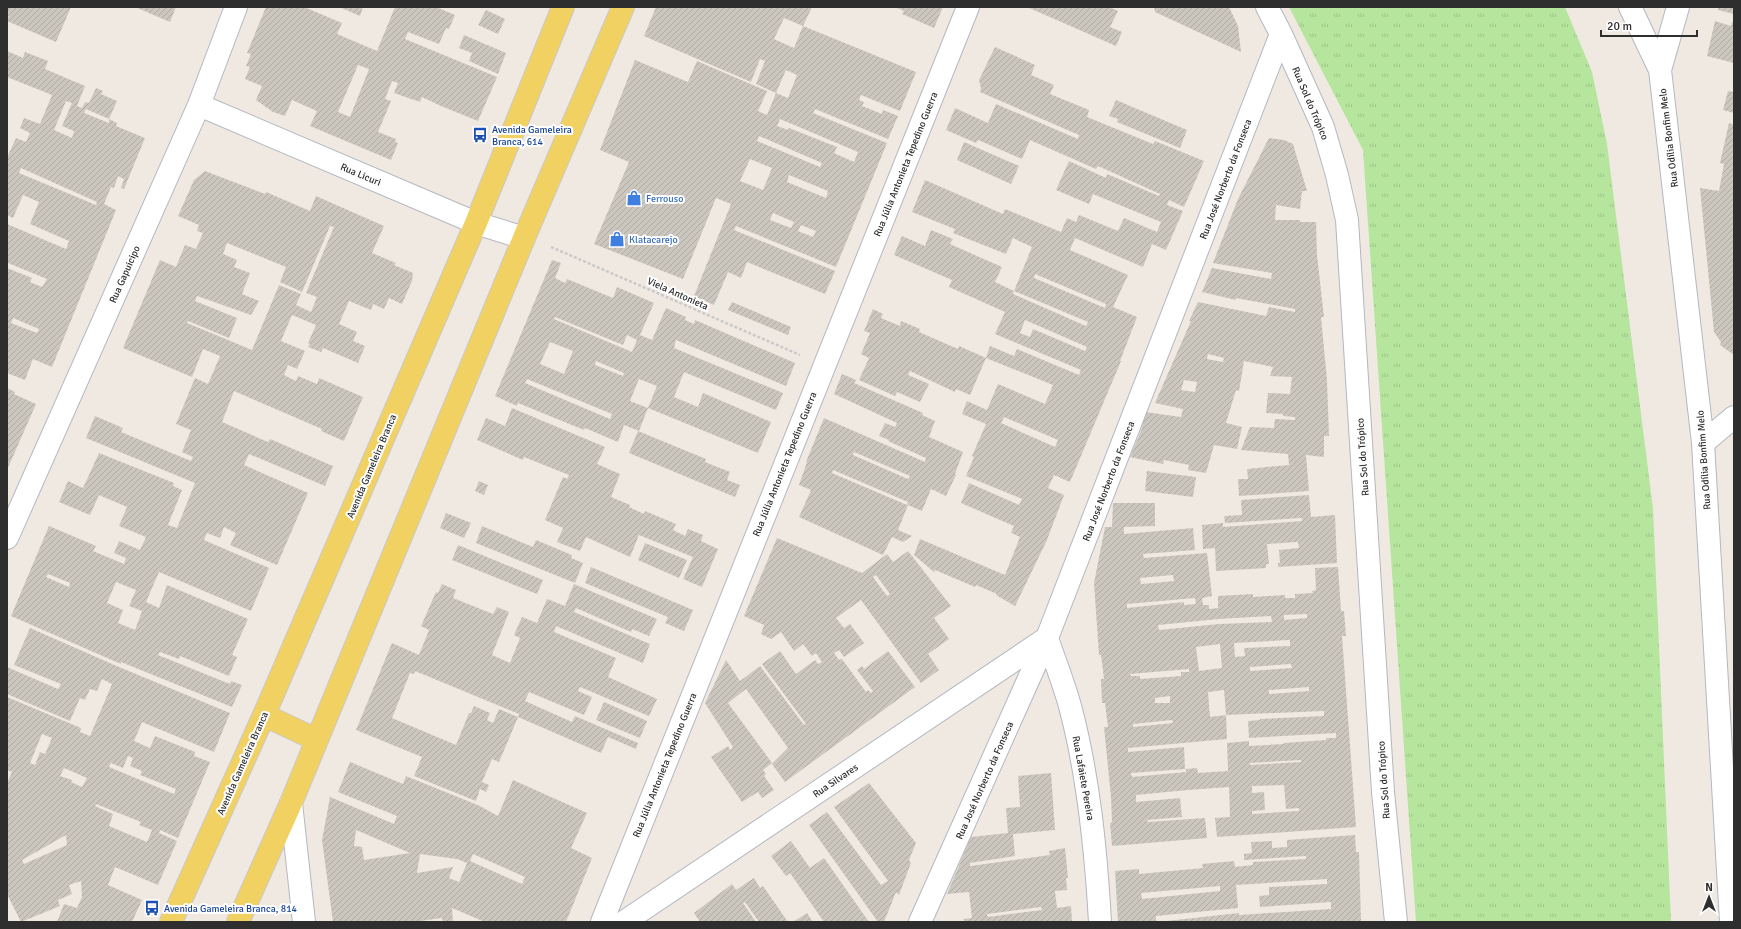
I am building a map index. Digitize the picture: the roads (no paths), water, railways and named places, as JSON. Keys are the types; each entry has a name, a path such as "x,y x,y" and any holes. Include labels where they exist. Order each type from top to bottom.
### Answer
{"main road":[{"name":"Avenida Gameleira Branca","path":"171,922 264,715 476,223 563,7"},
{"path":"238,922 291,803 524,238 623,7"},
{"path":"264,715 317,740"}],"street":[{"name":"Rua Gapuicipo","path":"7,538 199,105 236,7"},
{"name":"Rua Júlia Antonieta Tepedino Guerra","path":"602,922 823,366 968,7"},
{"name":"Rua Sol do Trópico","path":"1267,7 1281,34 1323,127 1337,175 1347,220 1383,792 1396,922"},
{"name":"Rua Odília Bonfim Melo","path":"1630,7 1660,70 1703,443 1731,922"},
{"path":"1660,70 1678,7"},
{"name":"Rua José Norberto da Fonseca","path":"920,922 1047,638 1281,34"},
{"name":"Rua Licuri","path":"199,105 476,223 524,238"},
{"path":"1703,443 1734,417"},
{"name":"Rua Silvares","path":"624,922 1047,638"},
{"name":"Rua Lafaiete Pereira","path":"1047,638 1071,710 1086,779 1096,858 1100,922"},
{"path":"291,803 304,922"}],"place":[{"name":"Avenida Gameleira Branca, 614","path":"480,135"},
{"name":"Ferrouso","path":"634,198"},
{"name":"Klatacarejo","path":"617,239"},
{"name":"Avenida Gameleira Branca, 814","path":"152,908"}]}
